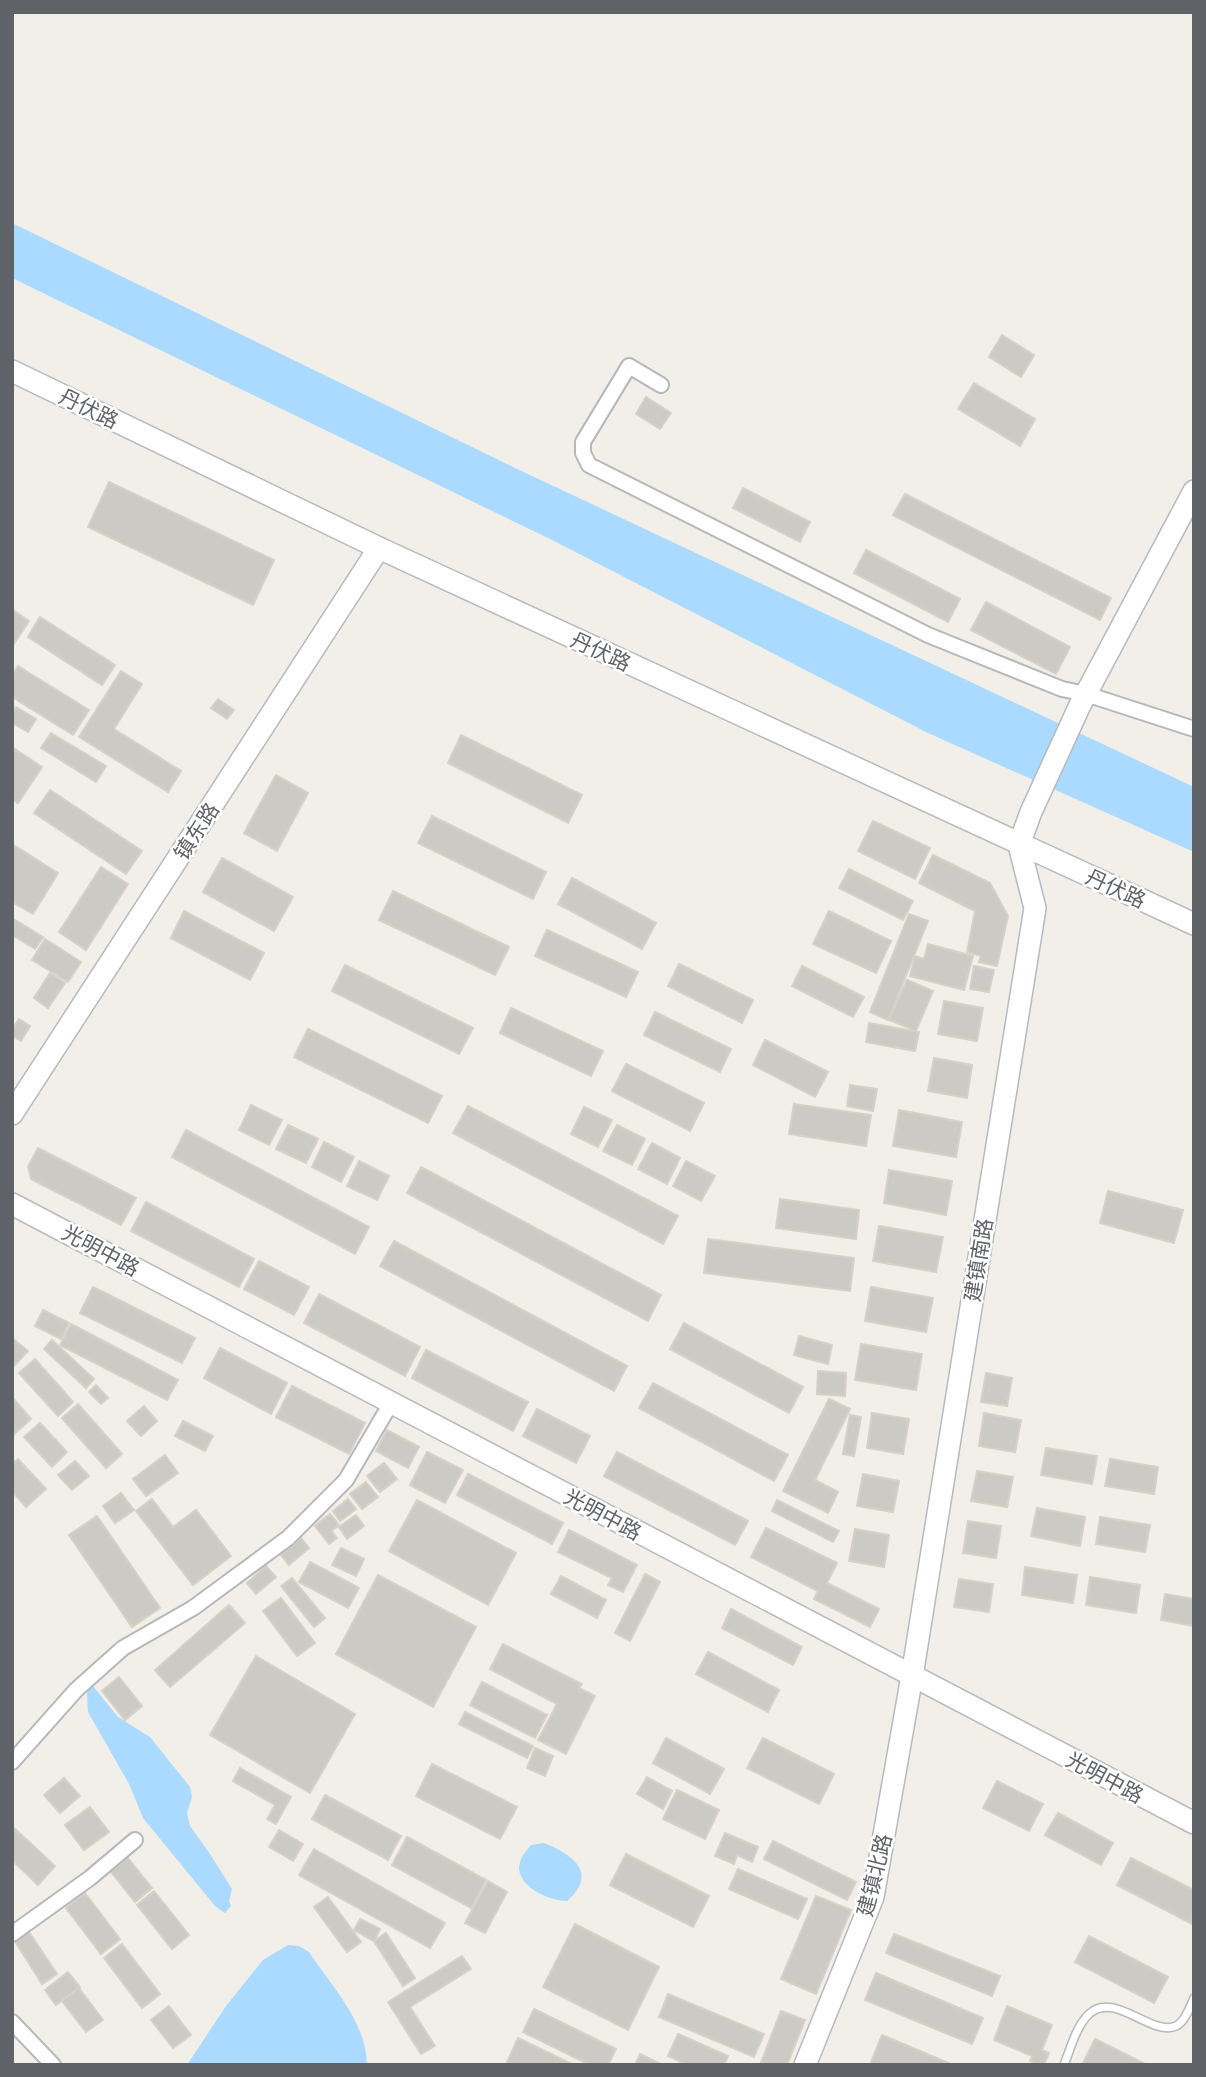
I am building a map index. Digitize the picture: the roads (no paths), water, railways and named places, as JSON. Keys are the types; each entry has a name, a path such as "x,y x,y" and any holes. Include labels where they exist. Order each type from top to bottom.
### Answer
{"street":[{"path":"661,385 629,366 583,442 583,453 589,465 928,635 1062,689 1082,703 1194,729"},
{"name":"丹伏路","path":"12,371 379,548 1194,924"},
{"path":"1019,845 1082,703 1194,491"},
{"name":"镇东路","path":"12,1114 379,548"},
{"name":"建镇南路","path":"912,1676 1035,908 1019,845"},
{"name":"光明中路","path":"12,1204 1194,1823"},
{"path":"12,1762 76,1690 123,1648 193,1608 288,1538 346,1480 391,1403"},
{"name":"建镇北路","path":"805,2065 873,1897 912,1676"},
{"path":"12,1934 90,1878 135,1840"},
{"path":"12,2022 52,2065"}],"lane":[{"path":"1064,2065 1088,2015 1100,2008 1115,2009 1163,2027 1176,2026 1184,2018 1194,1998"}],"water":[{"path":"12,223 515,468 1194,787 1194,852 928,733 552,540 12,278"},
{"path":"92,1685 118,1717 150,1737 190,1787 192,1797 187,1813 190,1826 232,1889 229,1901 231,1906 225,1913 215,1906 143,1818 129,1784 88,1712 87,1693"},
{"path":"544,1843 572,1859 581,1873 581,1882 567,1901 553,1899 538,1892 521,1876 519,1865 525,1853 531,1845"},
{"path":"288,1945 299,1946 309,1952 346,2005 361,2034 367,2065 187,2065 226,2006 263,1960"}]}
